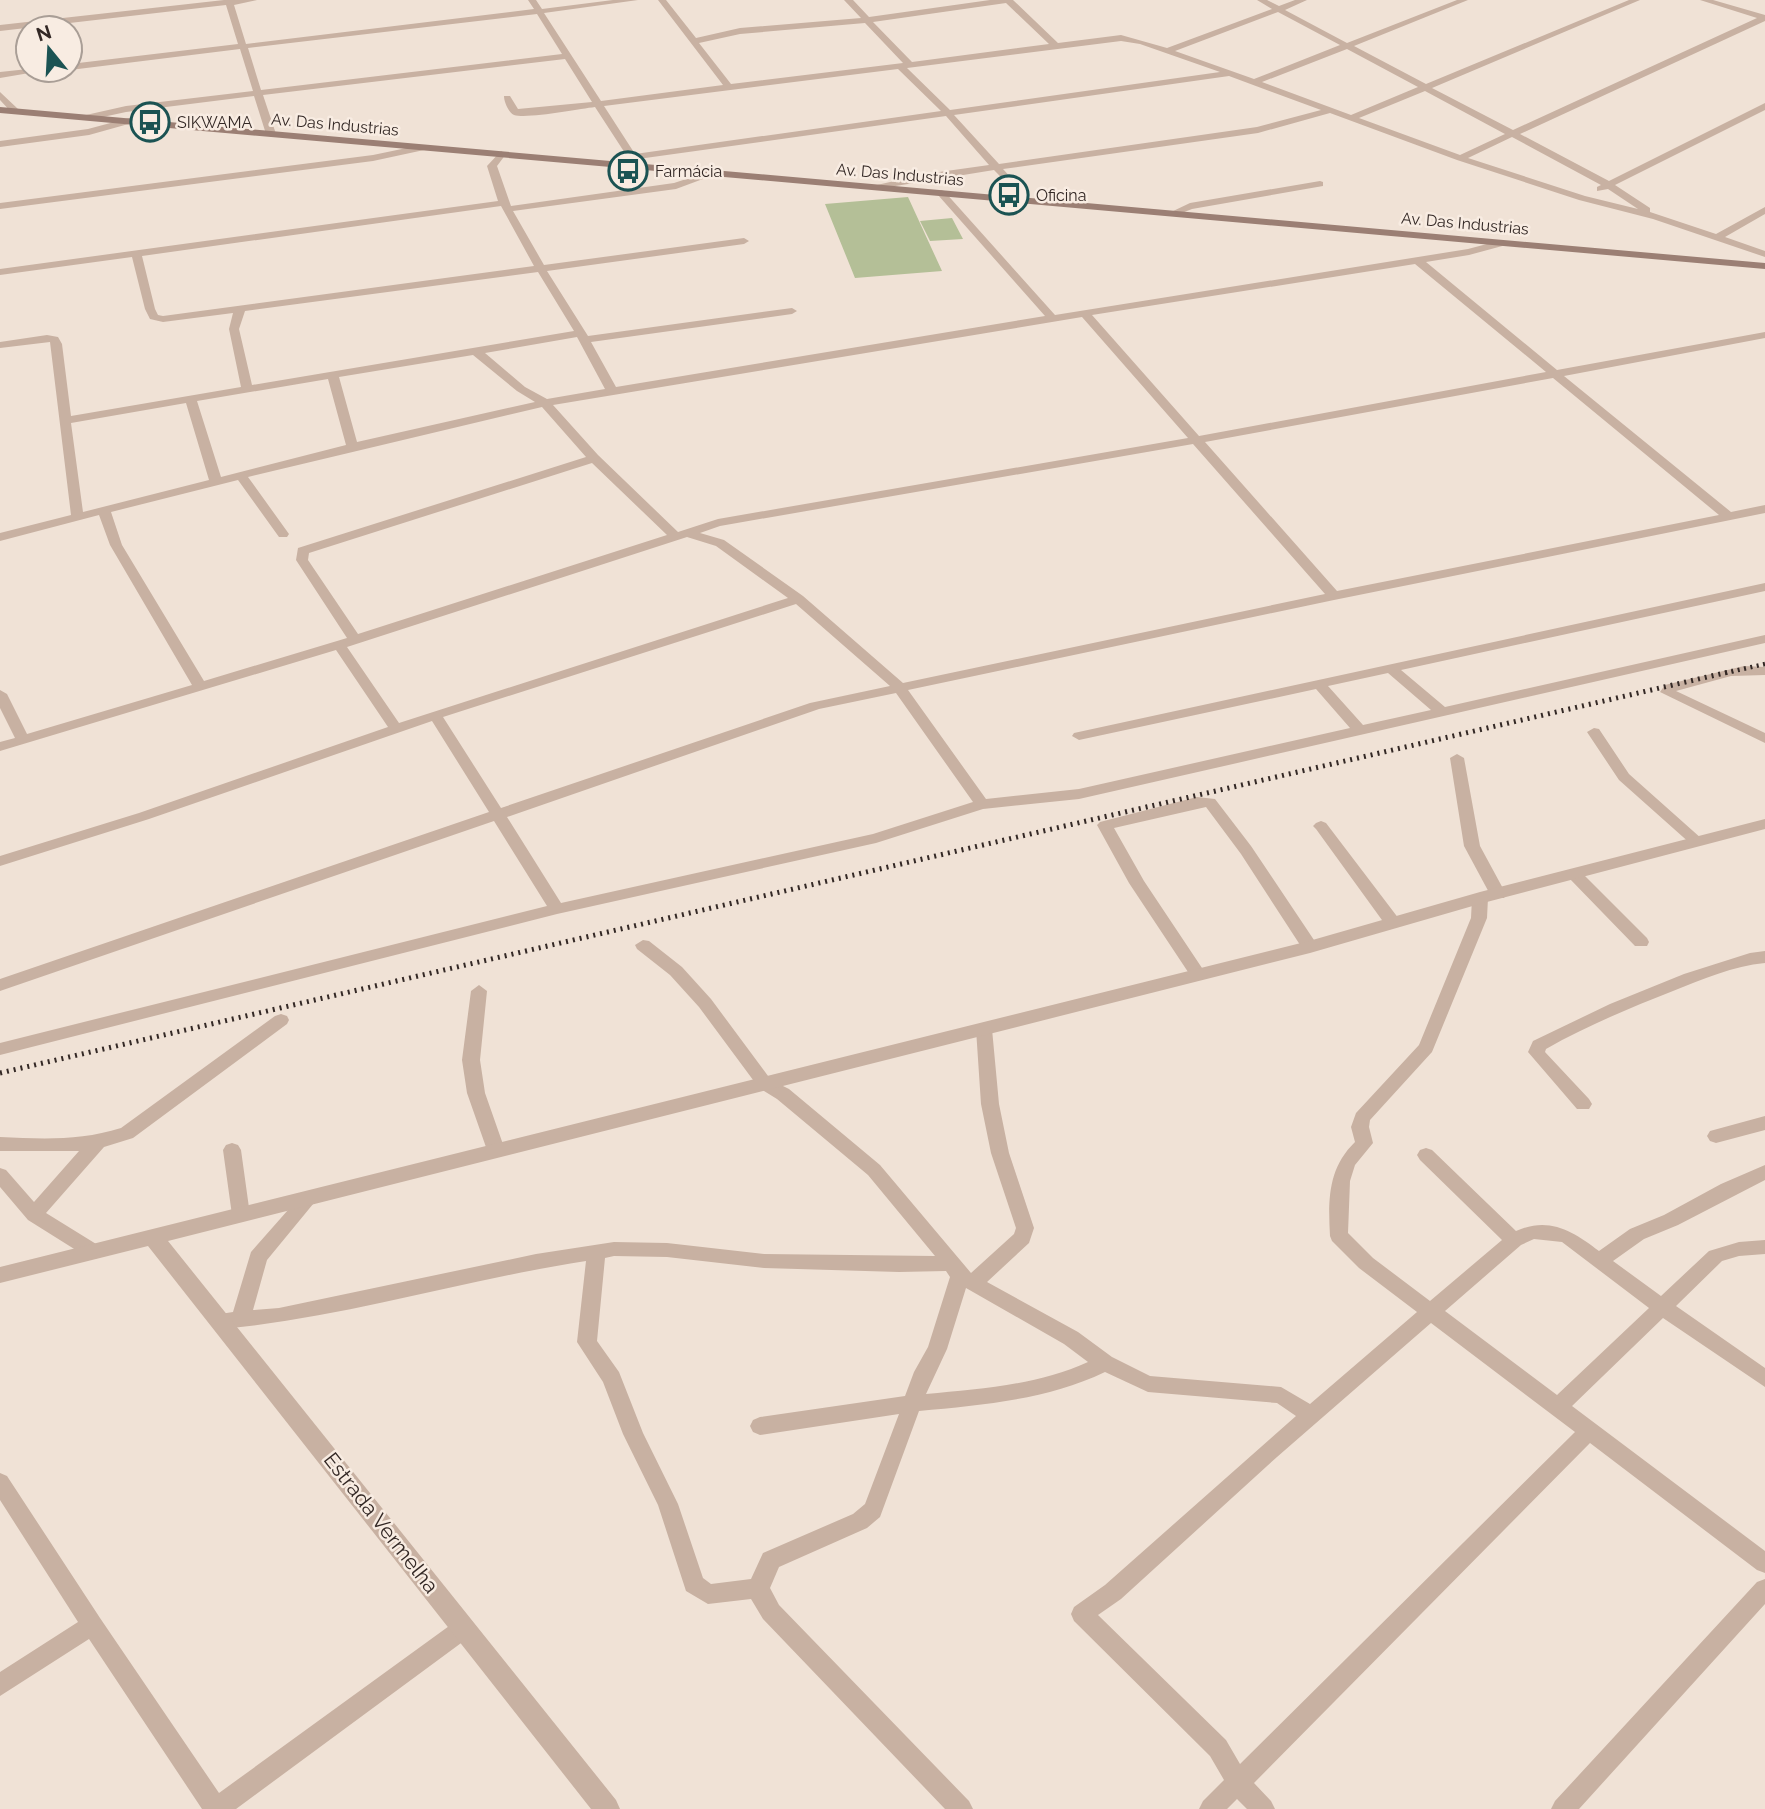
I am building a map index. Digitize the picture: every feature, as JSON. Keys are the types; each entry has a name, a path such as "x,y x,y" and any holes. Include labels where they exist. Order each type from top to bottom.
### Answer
{"main road":[{"path":"0,110 132,121"},
{"name":"Av. Das Industrias","path":"132,121 421,148 635,161 714,173 1765,266"}],"street":[{"path":"0,28 253,0"},
{"path":"533,0 635,161 1229,73"},
{"path":"84,65 634,0"},
{"path":"662,0 729,87"},
{"path":"848,0 868,19 904,64 1026,200"},
{"path":"692,39 1007,0 1055,45"},
{"path":"1261,0 1423,89 1609,186 1657,217"},
{"path":"1167,51 1303,0"},
{"path":"1254,82 1464,0"},
{"path":"1351,118 1636,0"},
{"path":"1703,0 1765,18"},
{"path":"228,1 271,134"},
{"path":"1460,158 1765,18"},
{"path":"507,98 518,113 1121,38 1167,51 1460,158 1583,198 1657,217 1765,254"},
{"path":"89,117 126,109 568,56"},
{"path":"0,95 15,111"},
{"path":"1583,198 1765,106"},
{"path":"880,187 906,180 1258,130 1328,111"},
{"path":"0,145 89,132 132,121"},
{"path":"373,158 380,144"},
{"path":"0,206 373,158 421,148"},
{"path":"501,154 492,166 506,206 612,391"},
{"path":"0,272 664,187 714,173"},
{"path":"1174,214 1190,206 1320,184"},
{"path":"941,193 1052,318"},
{"path":"1716,238 1765,210"},
{"path":"136,254 154,317 163,320 744,241"},
{"path":"0,537 352,447 545,403 1484,249 1502,243"},
{"path":"1417,260 1729,517"},
{"path":"240,309 234,329 247,390"},
{"path":"66,420 475,351 792,311"},
{"path":"210,313 234,329"},
{"path":"1084,313 1334,596"},
{"path":"0,747 339,645 718,523 1197,440 1765,335"},
{"path":"0,345 54,340 77,516"},
{"path":"475,351 521,389 545,403 594,458 683,535 720,543 798,599 899,687 982,804"},
{"path":"333,375 352,447"},
{"path":"191,399 216,482"},
{"path":"355,639 302,560 303,551 594,458"},
{"path":"241,476 283,534"},
{"path":"0,985 815,706 1334,596 1765,509"},
{"path":"104,510 116,545 200,687"},
{"path":"718,523 720,543"},
{"path":"1079,736 1765,587"},
{"path":"0,861 144,816 435,715 798,599"},
{"path":"0,1049 557,909 876,838 982,804 1079,794 1765,639"},
{"path":"339,645 396,728"},
{"path":"1391,669 1442,712"},
{"path":"1765,671 1732,673 1670,688 1667,692 1765,739"},
{"path":"1319,684 1359,730"},
{"path":"0,694 23,740"},
{"path":"435,715 557,909"},
{"path":"1594,732 1625,777 1697,842"},
{"path":"1457,758 1472,846 1489,896 1426,1048 1362,1118 1360,1127 1366,1136 1365,1142 1349,1159 1341,1177 1338,1198 1339,1236 1344,1244 1765,1563"},
{"path":"1198,974 1137,883 1105,825 1180,805 1210,802 1246,850 1310,947"},
{"path":"0,1275 1310,947 1489,896 1765,824"},
{"path":"1321,826 1393,923"},
{"path":"1574,874 1642,942"},
{"path":"643,945 676,971 705,1003 765,1084 783,1094 874,1170 962,1274 1071,1338 1105,1363 1148,1384 1281,1395 1311,1416"},
{"path":"1583,1104 1536,1052 1539,1045 1707,970 1754,956 1765,957"},
{"path":"480,991 471,1060 476,1093 496,1150"},
{"path":"0,1144 69,1146 98,1142 134,1128 281,1020"},
{"path":"309,1198 258,1257 231,1320 279,1316 451,1278 596,1251 667,1250 723,1258 871,1264 962,1274 1022,1238 1025,1228 1000,1153 990,1104 984,1028"},
{"path":"1716,1136 1765,1124"},
{"path":"34,1215 98,1142"},
{"path":"232,1150 241,1215"},
{"path":"1426,1155 1514,1240"},
{"path":"1599,1261 1637,1234 1671,1220 1765,1172"},
{"path":"0,1175 34,1215 94,1252"},
{"path":"1263,1809 1238,1784 1218,1748 1082,1614 1113,1592 1514,1240 1532,1233 1552,1232 1569,1237 1662,1308 1765,1379"},
{"name":"Estrada Vermelha","path":"153,1237 231,1320 464,1628 607,1809"},
{"path":"1559,1406 1720,1253 1765,1247"},
{"path":"596,1251 587,1342 612,1378 633,1434 668,1504 694,1584 708,1594 759,1588"},
{"path":"961,1809 789,1634 761,1598 759,1588 764,1570 771,1560 860,1521 873,1510 924,1372 937,1349 962,1274"},
{"path":"760,1426 993,1396 1057,1383 1080,1376 1105,1363"},
{"path":"1211,1809 1590,1430"},
{"path":"0,1482 216,1809 464,1628"},
{"path":"1563,1809 1765,1589"},
{"path":"0,1685 92,1625"}],"green space":[{"path":"908,197 942,271 855,278 825,204"},
{"path":"952,218 963,239 930,241 920,221"}],"railway":[{"path":"1725,673 1765,664"},
{"path":"0,1073 1733,671"}],"place":[{"name":"SIKWAMA","path":"150,122"},
{"name":"Farmácia","path":"628,171"},
{"name":"Oficina","path":"1009,195"}]}
